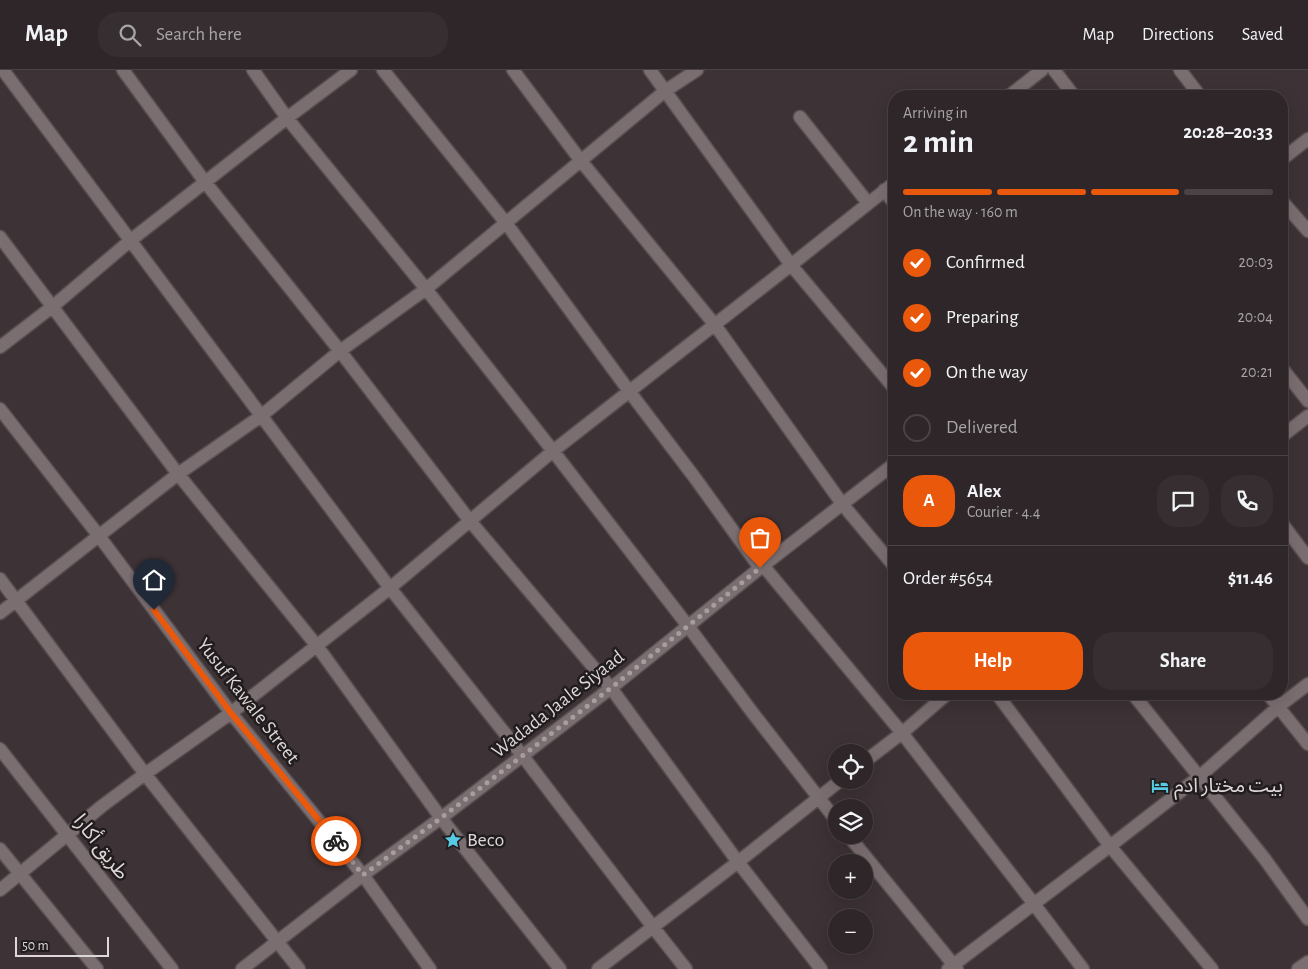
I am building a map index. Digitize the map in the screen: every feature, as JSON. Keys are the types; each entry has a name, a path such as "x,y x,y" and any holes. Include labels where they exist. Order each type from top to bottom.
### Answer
{"street":[{"path":"0,74 4,70 390,588 522,755 686,969"},
{"path":"123,70 205,182 340,351 470,521 611,688 738,862 820,969"},
{"path":"253,70 287,118 426,289 553,451 828,810"},
{"path":"0,347 52,307 131,240 351,70"},
{"path":"383,70 506,223 760,568 766,568 902,732 1083,969"},
{"path":"513,70 581,161 715,325 843,505 888,559"},
{"path":"650,70 791,265 888,381"},
{"path":"0,613 178,474 262,416 340,351 426,289 665,91 697,70"},
{"path":"1017,90 1042,70"},
{"path":"1054,70 1069,90"},
{"path":"1180,70 1195,90"},
{"path":"800,117 868,203"},
{"path":"1288,155 1308,140"},
{"path":"0,890 67,834 145,774 231,713 317,646 390,588 553,451 888,188"},
{"path":"1288,208 1308,231"},
{"path":"0,237 178,474 317,646 441,818 560,969"},
{"path":"1288,375 1308,402"},
{"name":"Yusuf Kawale Street","path":"0,409 231,713 363,875 430,969"},
{"path":"1288,432 1308,416"},
{"name":"Wadada Jaale Siyaad","path":"242,969 611,688 760,568 888,469"},
{"path":"1288,531 1308,558"},
{"path":"0,579 145,774 299,969"},
{"path":"855,844 953,968 1199,776 1308,684"},
{"path":"873,755 940,700"},
{"path":"1001,700 1110,846 1212,969"},
{"path":"1138,700 1264,858 1308,919"},
{"path":"1272,700 1308,744"},
{"name":"طريق أكارا","path":"0,749 172,969"},
{"path":"598,969 830,789"},
{"path":"0,849 97,969"},
{"path":"1298,969 1308,962"}],"way so far":[{"path":"336,841 363,875 611,688 760,568"}],"place":[{"name":"بيت مختار ادم","path":"1160,786"},
{"name":"Beco","path":"453,840"}],"route":[{"path":"154,610 231,713 336,841"}]}
